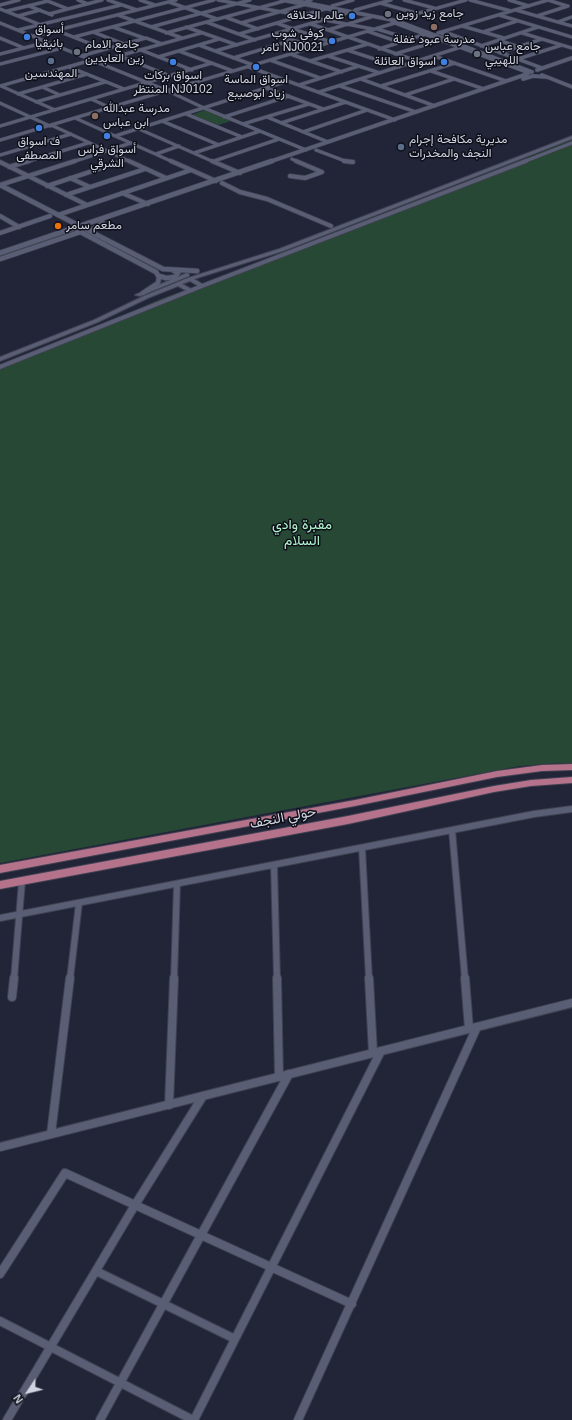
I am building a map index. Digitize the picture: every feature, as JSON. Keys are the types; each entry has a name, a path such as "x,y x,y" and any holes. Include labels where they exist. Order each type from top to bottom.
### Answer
{"main road":[{"path":"256,256 572,133"},
{"path":"0,359 96,322 132,304 190,279 256,256 572,137"},
{"path":"0,354 90,319 143,292 197,271 240,261"},
{"path":"190,279 202,286"},
{"path":"178,284 190,291"},
{"path":"124,302 126,304 132,304"},
{"path":"112,309 116,309 118,311"},
{"name":"حولي النجف","path":"0,869 355,803 498,774 542,768 572,767"},
{"name":"حولي النجف","path":"0,885 348,820 494,789 531,783 572,780"}],"street":[{"path":"0,5 19,0"},
{"path":"44,0 68,9"},
{"path":"78,0 88,4"},
{"path":"48,14 102,0"},
{"path":"110,0 115,0"},
{"path":"110,0 137,10"},
{"path":"140,0 155,5"},
{"path":"34,36 176,0"},
{"path":"74,37 214,0"},
{"path":"218,0 376,29 410,39"},
{"path":"151,27 250,0"},
{"path":"166,33 259,8 282,0 308,2 398,19 528,72 533,76"},
{"path":"292,0 387,19 419,30 426,34 447,37 462,45 491,53 572,83"},
{"path":"301,0 326,9 371,17 440,36 449,34 542,68"},
{"path":"332,6 353,0"},
{"path":"355,10 391,0"},
{"path":"404,0 436,8"},
{"path":"398,19 466,0"},
{"path":"470,0 511,11"},
{"path":"509,0 529,6"},
{"path":"395,54 462,26 548,0 572,7"},
{"path":"7,11 48,1"},
{"path":"169,2 218,19"},
{"path":"241,23 308,2"},
{"path":"416,3 422,2"},
{"path":"380,3 418,14"},
{"path":"18,30 121,5"},
{"path":"28,6 63,19"},
{"path":"536,16 568,6"},
{"path":"0,9 41,25"},
{"path":"239,34 326,9"},
{"path":"18,16 40,10"},
{"path":"515,10 572,26"},
{"path":"215,51 348,13"},
{"path":"118,15 182,38"},
{"path":"498,15 572,37"},
{"path":"74,16 90,22"},
{"path":"225,17 258,29"},
{"path":"328,30 371,17"},
{"path":"558,22 572,17"},
{"path":"483,32 518,21"},
{"path":"206,22 255,40"},
{"path":"1,23 168,91 224,117 306,150"},
{"path":"276,23 331,42"},
{"path":"0,140 395,23"},
{"path":"311,24 418,61"},
{"path":"462,26 504,38"},
{"path":"113,27 162,44"},
{"path":"186,27 237,45"},
{"path":"481,46 538,27"},
{"path":"58,30 104,49"},
{"path":"560,33 566,31"},
{"path":"93,32 124,44"},
{"path":"367,32 399,42"},
{"path":"97,62 201,33"},
{"path":"521,33 572,48"},
{"path":"275,34 313,47"},
{"path":"379,48 426,34"},
{"path":"0,38 24,48"},
{"path":"81,56 144,38"},
{"path":"158,57 219,39"},
{"path":"491,53 519,47 542,39"},
{"path":"233,58 292,40"},
{"path":"498,40 519,47"},
{"path":"0,44 8,42"},
{"path":"0,54 47,42"},
{"path":"310,61 368,44"},
{"path":"199,45 288,81 395,120"},
{"path":"319,92 434,56 462,45"},
{"path":"518,60 562,45"},
{"path":"0,64 62,48"},
{"path":"140,50 192,70"},
{"path":"347,50 398,67"},
{"path":"178,51 233,71"},
{"path":"290,54 342,72"},
{"path":"120,56 170,76"},
{"path":"328,56 380,73"},
{"path":"434,56 506,81"},
{"path":"537,70 572,58"},
{"path":"0,86 92,60"},
{"path":"270,60 320,78"},
{"path":"0,126 212,63"},
{"path":"381,86 455,63"},
{"path":"0,259 148,204 306,150 343,141 533,76 549,74 556,68 572,63"},
{"path":"299,85 359,66"},
{"path":"549,66 556,68"},
{"path":"69,67 124,89"},
{"path":"431,71 484,89"},
{"path":"90,231 98,225 292,159 316,150 337,139 484,89 528,72 549,74 572,87"},
{"path":"18,94 87,74"},
{"path":"361,79 435,106"},
{"path":"405,95 454,79"},
{"path":"115,136 288,81"},
{"path":"36,102 105,82"},
{"path":"0,86 55,110"},
{"path":"340,86 416,112"},
{"path":"42,87 60,95"},
{"path":"266,88 323,109"},
{"path":"224,117 288,96"},
{"path":"91,99 110,108"},
{"path":"281,123 346,102"},
{"path":"0,103 166,178"},
{"path":"243,124 309,104"},
{"path":"303,132 367,110"},
{"path":"186,114 242,137"},
{"path":"267,117 303,132 326,144"},
{"path":"75,118 216,181"},
{"path":"162,121 219,144"},
{"path":"0,122 6,124"},
{"path":"139,129 240,173"},
{"path":"194,153 260,131"},
{"path":"0,155 71,134"},
{"path":"214,161 279,139"},
{"path":"337,139 343,141"},
{"path":"9,167 88,143"},
{"path":"0,185 131,143"},
{"path":"0,367 202,286 572,143"},
{"path":"566,145 572,147"},
{"path":"156,154 180,146"},
{"path":"316,150 345,161 353,162"},
{"path":"290,176 305,178 322,172 292,159"},
{"path":"47,186 125,160"},
{"path":"0,162 87,205"},
{"path":"66,195 145,169"},
{"path":"58,215 191,170"},
{"path":"70,178 90,187"},
{"path":"222,183 240,192 267,199 331,226"},
{"path":"0,185 58,215 156,272 159,276 166,278 175,277 178,274 174,271"},
{"path":"0,190 73,228 90,231 163,268 174,271 197,271"},
{"path":"122,193 148,204"},
{"path":"34,208 40,206"},
{"path":"0,216 19,226"},
{"path":"0,233 50,216"},
{"path":"0,254 73,228"},
{"path":"143,292 158,283 159,276"},
{"path":"0,918 534,814 572,809"},
{"path":"298,1420 352,1304 473,1028 452,830"},
{"path":"0,1321 194,1420 377,1052 362,848"},
{"path":"274,865 279,1077"},
{"path":"12,997 22,881"},
{"path":"169,1104 177,884"},
{"path":"51,1134 79,903"},
{"path":"0,1147 572,1003"},
{"path":"100,1420 290,1074"},
{"path":"7,1420 135,1205 203,1096"},
{"path":"0,1274 65,1173 352,1304"},
{"path":"96,1270 235,1338"}],"green space":[{"path":"205,110 231,121 218,125 192,115"},
{"name":"مقبرة وادي السلام","path":"572,140 572,763 520,766 0,863 0,368 163,298 221,277"}],"place":[{"name":"جامع زيد زوين","path":"388,14"},
{"name":"عالم الحلاقه","path":"352,16"},
{"name":"مدرسة عبود غفلة","path":"434,27"},
{"name":"أسواق بانيقيا","path":"27,37"},
{"name":"كوفي شوب ثامر NJ0021","path":"332,41"},
{"name":"جامع الامام زين العابدين","path":"77,52"},
{"name":"جامع عباس اللهيبي","path":"477,54"},
{"name":"المهندسين","path":"51,61"},
{"name":"اسواق بركات المنتظر NJ0102","path":"173,62"},
{"name":"اسواق العائلة","path":"444,62"},
{"name":"اسواق الماسة زياد ابوصيبع","path":"256,67"},
{"name":"مدرسة عبدالله ابن عباس","path":"95,116"},
{"name":"ف اسواق المصطفى","path":"39,128"},
{"name":"أسواق فراس الشرقي","path":"107,136"},
{"name":"مديرية مكافحة إجرام النجف والمخدرات","path":"401,147"},
{"name":"مطعم سامر","path":"58,226"}]}
